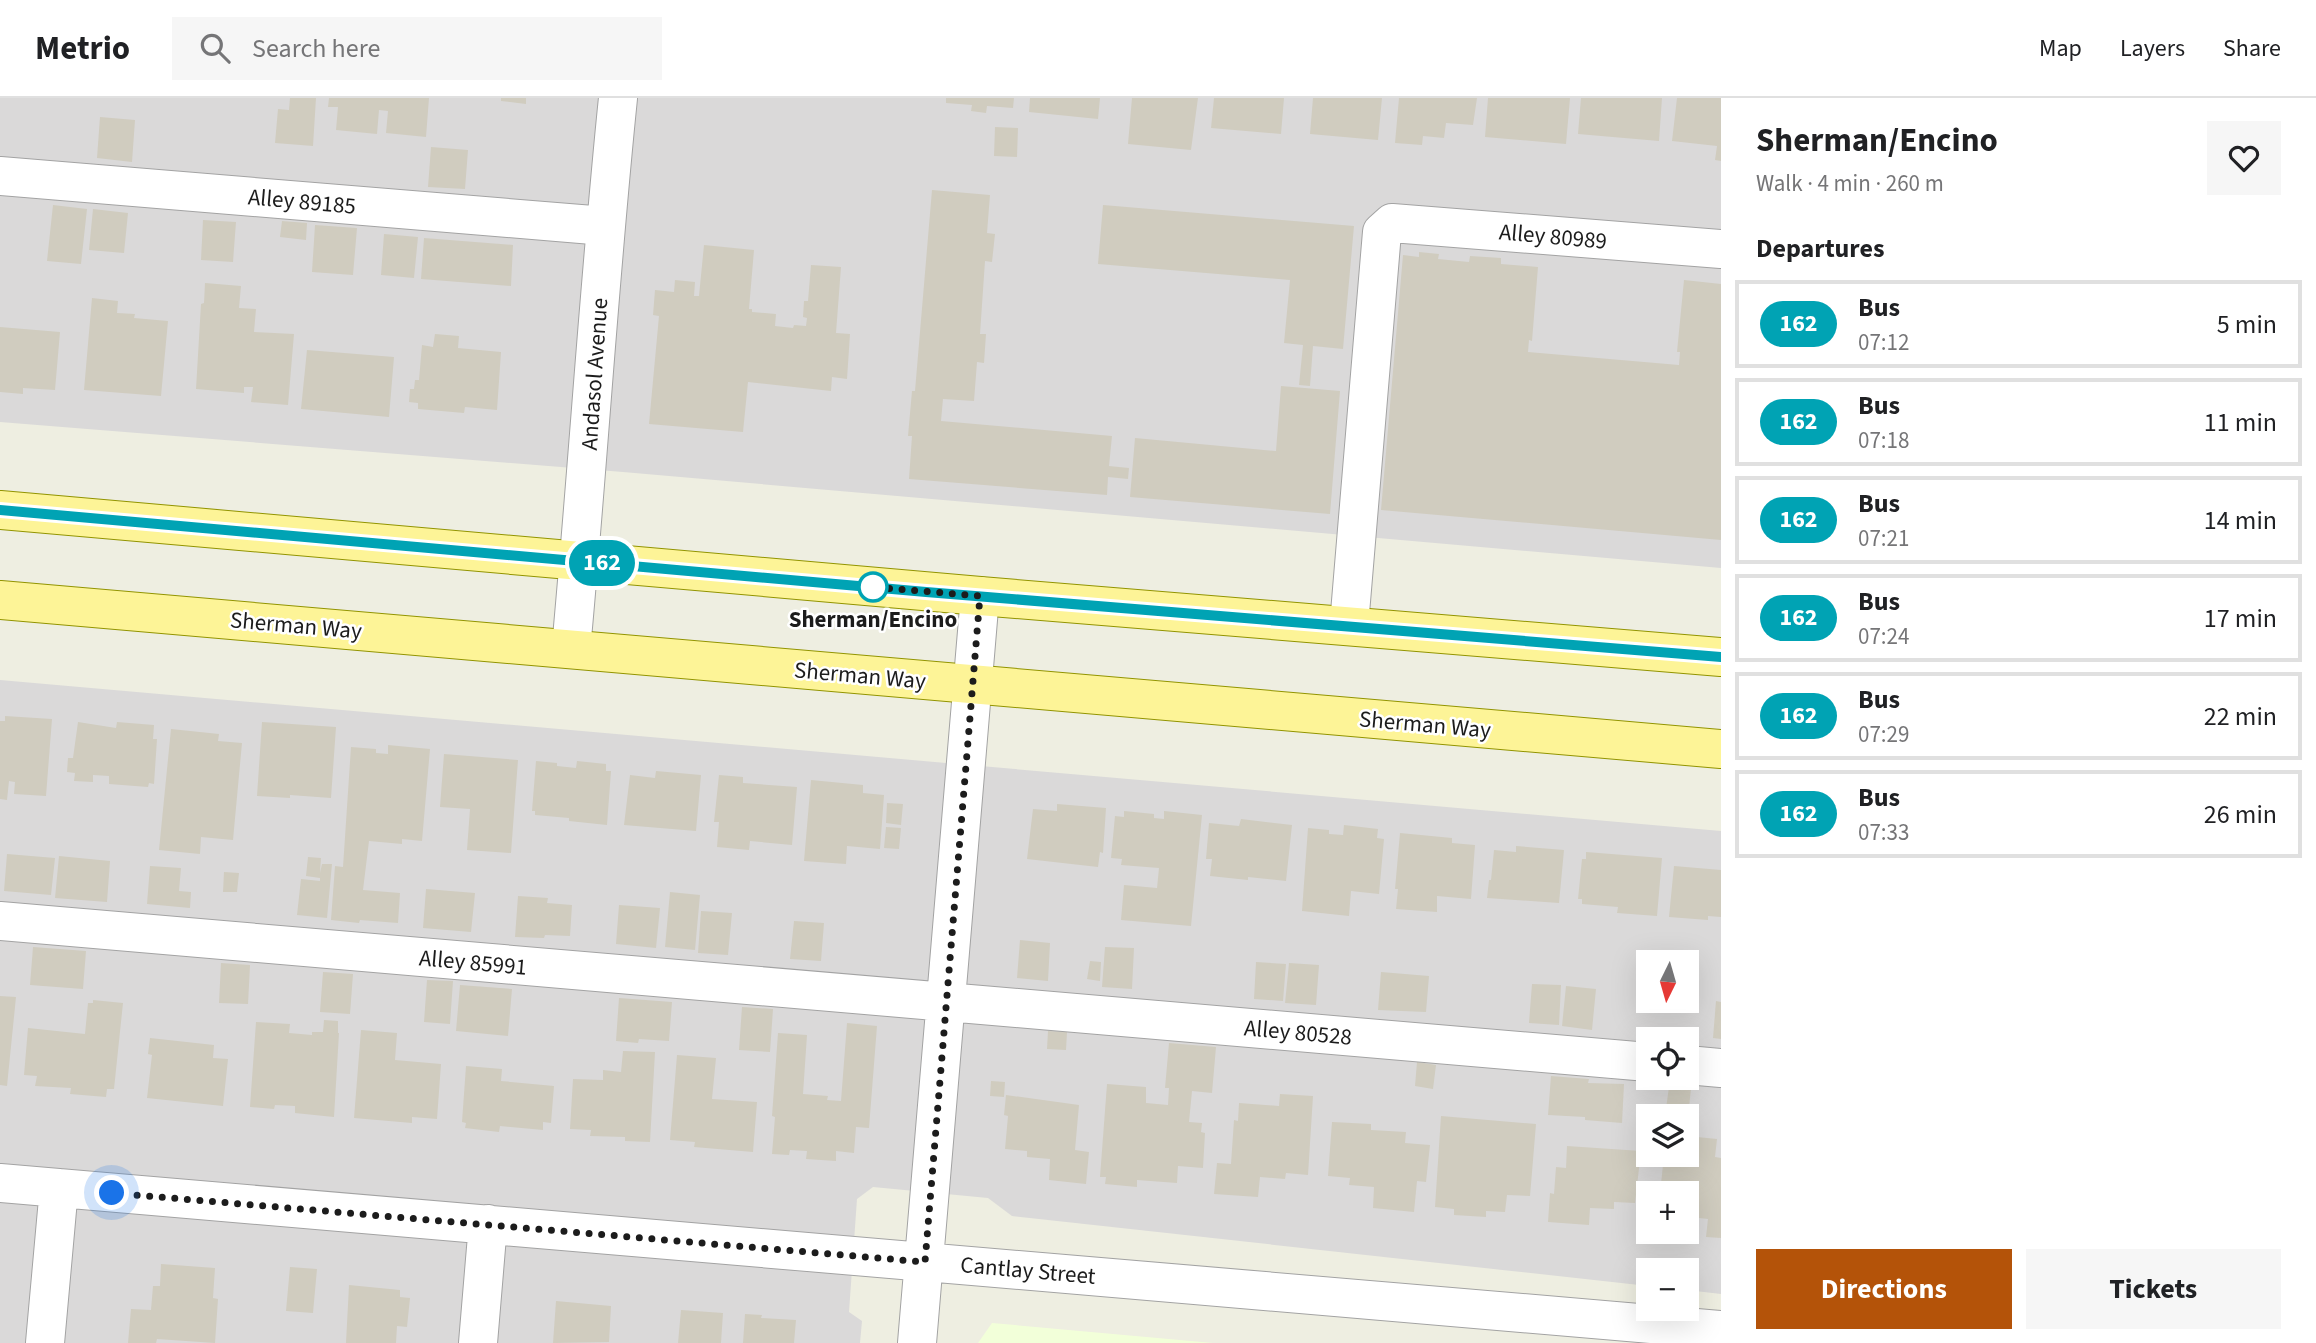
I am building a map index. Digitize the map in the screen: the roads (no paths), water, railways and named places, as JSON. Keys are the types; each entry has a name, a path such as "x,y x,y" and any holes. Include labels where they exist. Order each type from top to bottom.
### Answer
{"main road":[{"path":"0,510 980,596 1721,657"},
{"name":"Sherman Way","path":"0,600 1721,749"}],"street":[{"name":"Andasol Avenue","path":"571,649 618,98"},
{"name":"Alley 89185","path":"0,176 605,226"},
{"name":"Alley 80989","path":"1349,625 1382,232 1392,222 1721,249"},
{"path":"917,1343 980,596"},
{"name":"Alley 85991","path":"0,921 947,1003"},
{"name":"Alley 80528","path":"947,1003 1636,1061"},
{"path":"1699,1066 1721,1068"},
{"name":"Cantlay Street","path":"0,1183 1721,1330"},
{"path":"45,1343 59,1188"},
{"path":"478,1343 488,1224"}],"place":[{"name":"Sherman/Encino","path":"873,587"}]}
